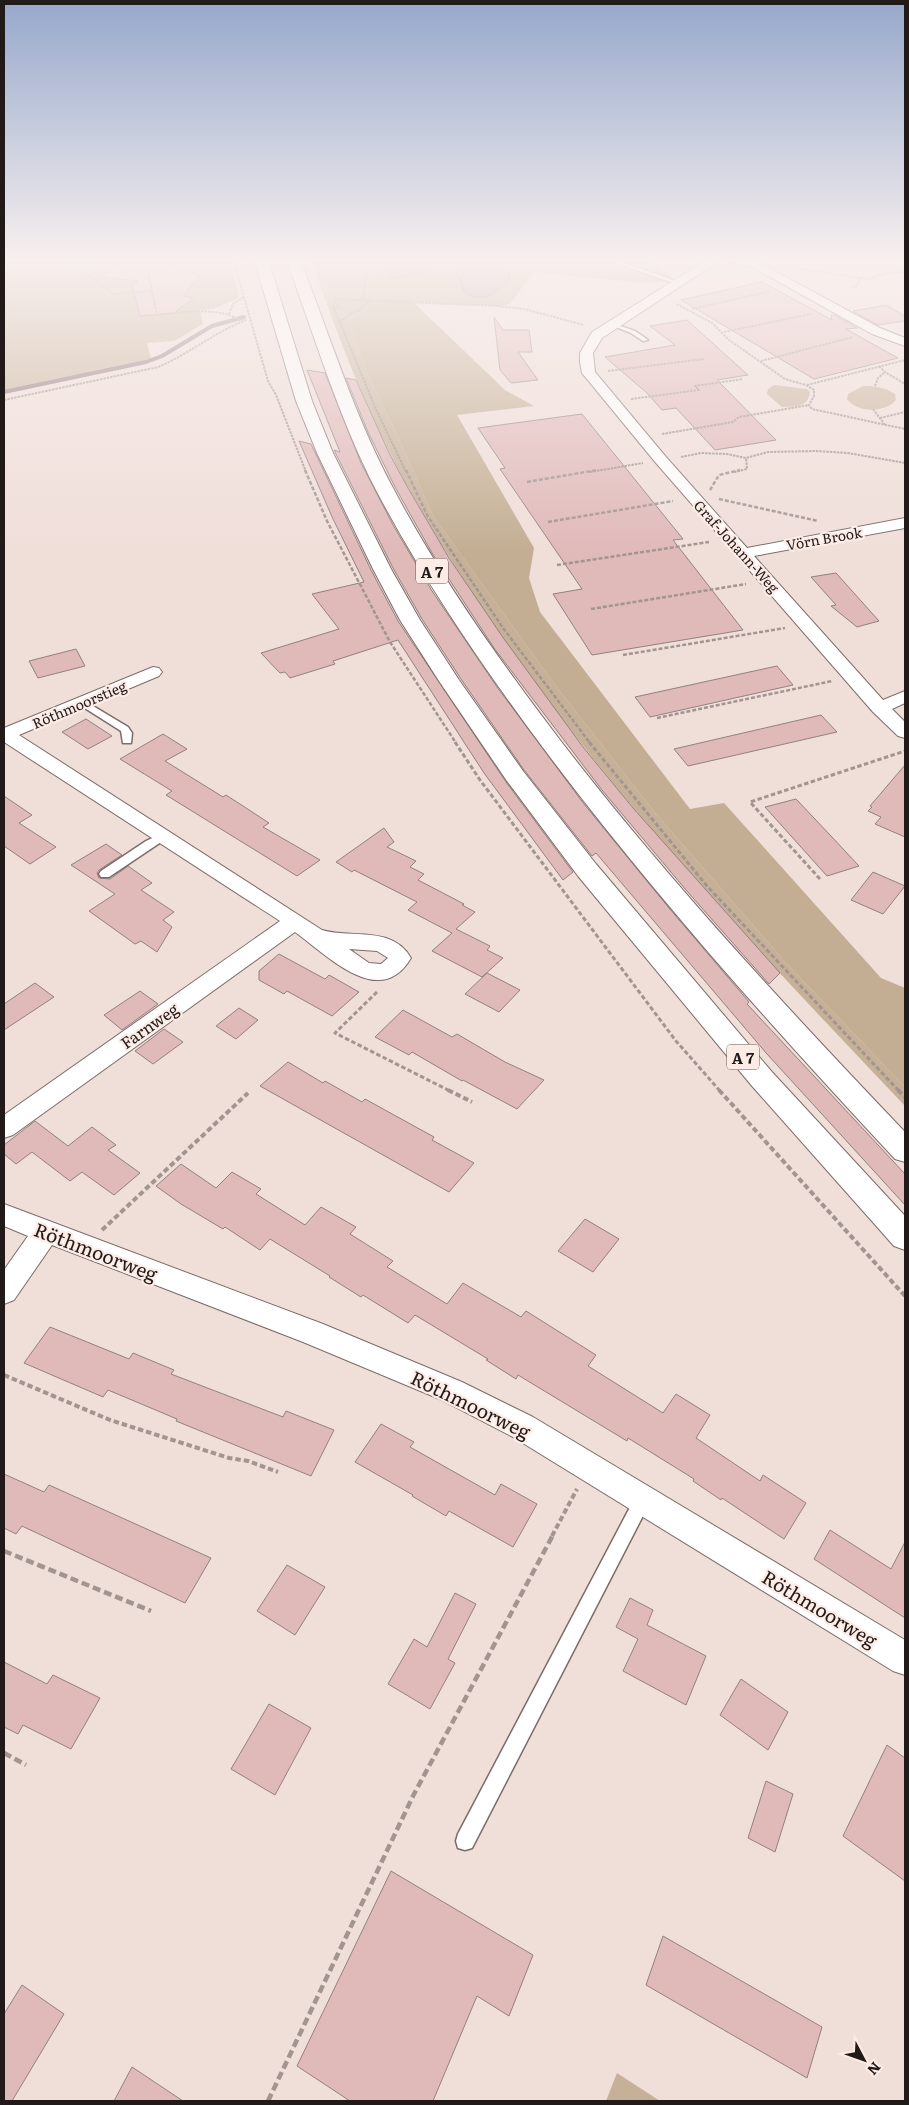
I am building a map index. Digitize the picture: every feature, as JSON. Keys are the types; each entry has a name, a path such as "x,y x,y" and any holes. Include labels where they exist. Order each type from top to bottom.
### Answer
{"highway":[{"name":"A 7","path":"291,357 304,401 325,453 396,594 449,680 521,783 624,916 762,1079 905,1237"},
{"name":"A 7","path":"328,357 368,455 424,557 487,658 564,762 632,849 789,1027 905,1151"}],"street":[{"path":"586,357 585,362 589,373"},
{"name":"Graf-Johann-Weg","path":"589,373 660,460 880,708 905,732"},
{"name":"Vörn Brook","path":"744,553 905,523"},
{"name":"Röthmoorstieg","path":"5,735 153,672"},
{"path":"880,708 905,696"},
{"path":"5,735 295,921 361,969 374,973 386,973 396,966 400,958 396,950 375,942 333,941 317,936"},
{"name":"Farnweg","path":"4,1128 295,921"},
{"name":"Röthmoorweg","path":"4,1215 313,1333 452,1391 523,1427 905,1660"},
{"path":"4,1292 46,1232"}],"lane":[{"path":"83,703 125,729 127,741"},
{"path":"105,874 163,836"},
{"path":"465,1841 643,1499"}],"path":[{"path":"4,400 158,367 179,357"},
{"path":"354,357 375,407 427,515 504,628 575,725 707,886 905,1098"},
{"path":"632,426 647,424 657,435 733,422 738,417 799,408 809,404 814,396 814,390 806,385 785,379 755,357"},
{"path":"761,361 776,357"},
{"path":"589,373 704,359"},
{"path":"806,385 905,360"},
{"path":"879,366 885,372 905,384"},
{"path":"875,386 878,378 885,372"},
{"path":"613,401 699,390 696,386 743,379"},
{"path":"809,404 812,409 819,412 905,429"},
{"path":"873,409 885,425"},
{"path":"880,418 905,412"},
{"path":"527,482 701,453 727,454 746,458 768,452 848,453 905,463"},
{"path":"706,496 719,475 747,469 746,458"},
{"path":"557,565 731,539"},
{"path":"591,608 768,580"},
{"path":"623,654 806,624"},
{"path":"657,718 852,676"},
{"path":"820,879 750,802 905,750"},
{"path":"386,973 383,985 335,1032 472,1102"},
{"path":"84,1246 248,1093"},
{"path":"4,1375 110,1420 229,1458 248,1461 278,1472"},
{"path":"268,2101 413,1796 590,1467"},
{"path":"4,1551 151,1612"},
{"path":"4,1753 26,1765"}],"shaded area":[{"path":"4,357 151,357 151,359 4,392"},
{"path":"347,357 361,357 369,378 433,516 558,689 656,814 786,963 905,1087 905,1106 687,871 635,810 536,684 490,619 437,538 378,430"},
{"path":"361,357 471,357 505,390 534,406 457,415 534,548 529,578 540,612 690,809 724,803 881,978 905,988 905,1087 786,963 656,814 558,689 433,516 369,378"},
{"path":"774,385 807,389 810,392 809,397 804,404 782,407 767,394 768,389"},
{"path":"863,386 887,390 895,394 896,400 878,409 871,410 857,407 847,399 848,394"},
{"path":"617,2073 660,2101 606,2101"}],"building":[{"path":"499,357 522,357 538,380 511,383 500,370"},
{"path":"605,357 728,357 748,375 717,380 776,440 715,450 676,408 662,410 647,393"},
{"path":"777,357 898,358 814,379"},
{"path":"307,370 325,373 361,463 393,525 432,591 497,687 584,804 749,1002 747,1004 905,1174 905,1205 767,1054 596,853 592,856 524,770 422,619 393,568 334,450 340,452"},
{"path":"346,378 356,380 389,453 408,488 449,558 504,639 583,747 633,808 780,973 769,984 686,890 602,790 494,648 432,553 395,487 368,432"},
{"path":"582,414 683,539 673,540 743,630 592,655 553,594 582,589 500,469 505,468 478,428"},
{"path":"299,441 311,444 371,570 398,621 506,782 573,872 563,880 484,773 398,640 333,661 335,664 290,678 285,672 280,673 261,653 339,629 312,594 364,582 333,519"},
{"path":"836,573 879,621 857,627 831,606 836,605 811,577"},
{"path":"76,649 85,666 38,678 29,661"},
{"path":"777,666 793,685 650,717 635,697"},
{"path":"821,715 837,732 688,766 674,749"},
{"path":"86,719 112,736 88,749 62,732"},
{"path":"163,734 187,749 165,761 223,797 226,795 269,823 263,827 320,860 297,876 166,795 172,791 120,759"},
{"path":"905,765 905,837 875,824 881,817 868,811 872,807 870,806"},
{"path":"4,796 32,815 19,823 56,847 30,864 4,846"},
{"path":"796,799 859,866 827,876 765,807"},
{"path":"384,828 394,842 387,847 416,861 410,867 424,874 418,880 464,904 462,905 475,912 456,929 490,946 487,950 503,958 482,977 432,951 452,933 408,910 417,902 354,870 352,872 336,862"},
{"path":"106,844 122,855 99,870 97,873 99,878 110,879 128,866 152,883 141,890 174,912 163,920 172,927 157,952 141,941 135,944 89,911 115,894 71,865"},
{"path":"873,872 905,886 883,914 851,900"},
{"path":"279,954 325,979 329,975 359,992 332,1016 287,991 284,994 259,980 259,971"},
{"path":"487,973 520,990 499,1012 465,994"},
{"path":"35,983 54,997 4,1030 4,1004"},
{"path":"140,991 158,1004 122,1030 104,1015"},
{"path":"239,1008 258,1020 236,1039 216,1026"},
{"path":"403,1010 452,1037 457,1034 505,1062 544,1080 517,1109 462,1081 412,1052 409,1055 375,1037"},
{"path":"164,1029 183,1042 153,1064 135,1051"},
{"path":"288,1062 323,1083 325,1081 362,1102 365,1099 434,1137 432,1140 474,1163 449,1192 260,1086"},
{"path":"35,1121 68,1146 92,1127 116,1145 108,1150 140,1173 114,1195 82,1172 70,1181 32,1152 16,1164 4,1154 4,1145"},
{"path":"181,1164 216,1188 232,1172 261,1189 256,1194 305,1225 321,1207 356,1227 350,1234 393,1261 387,1267 447,1304 463,1283 521,1317 526,1311 596,1355 588,1366 663,1413 676,1394 710,1415 696,1438 760,1481 763,1475 806,1503 784,1539 722,1498 721,1500 693,1481 694,1479 628,1438 627,1441 518,1375 516,1379 486,1360 488,1359 415,1315 408,1323 363,1295 361,1297 270,1239 260,1250 225,1227 223,1229 181,1204 156,1186"},
{"path":"585,1219 619,1239 593,1272 558,1251"},
{"path":"50,1327 129,1359 133,1353 174,1370 171,1374 283,1417 286,1411 334,1430 311,1476 176,1421 177,1419 108,1390 103,1397 24,1363"},
{"path":"381,1424 414,1442 410,1447 495,1495 501,1484 537,1504 513,1547 449,1511 446,1516 355,1462"},
{"path":"4,1474 44,1492 49,1485 211,1558 185,1603 22,1526 16,1534 4,1528"},
{"path":"830,1530 891,1569 905,1542 905,1618 814,1559"},
{"path":"287,1565 325,1587 295,1635 257,1611"},
{"path":"455,1593 476,1604 448,1659 455,1663 430,1709 388,1684 414,1639 427,1647"},
{"path":"630,1598 653,1610 647,1625 706,1656 686,1705 623,1671 638,1639 616,1627"},
{"path":"4,1662 47,1684 53,1675 100,1698 71,1749 23,1725 18,1734 4,1727"},
{"path":"741,1679 788,1712 768,1750 720,1715"},
{"path":"269,1704 311,1728 275,1795 231,1769"},
{"path":"887,1745 905,1758 905,1881 843,1836"},
{"path":"766,1781 793,1794 775,1852 748,1838"},
{"path":"391,1871 533,1955 509,2016 477,1996 433,2101 350,2101 297,2066"},
{"path":"663,1936 822,2027 807,2078 646,1985"},
{"path":"22,1985 64,2014 12,2101 4,2101 4,2014"},
{"path":"132,2067 183,2101 114,2101"}],"waterway":[{"path":"4,392 146,362 159,357"}]}
